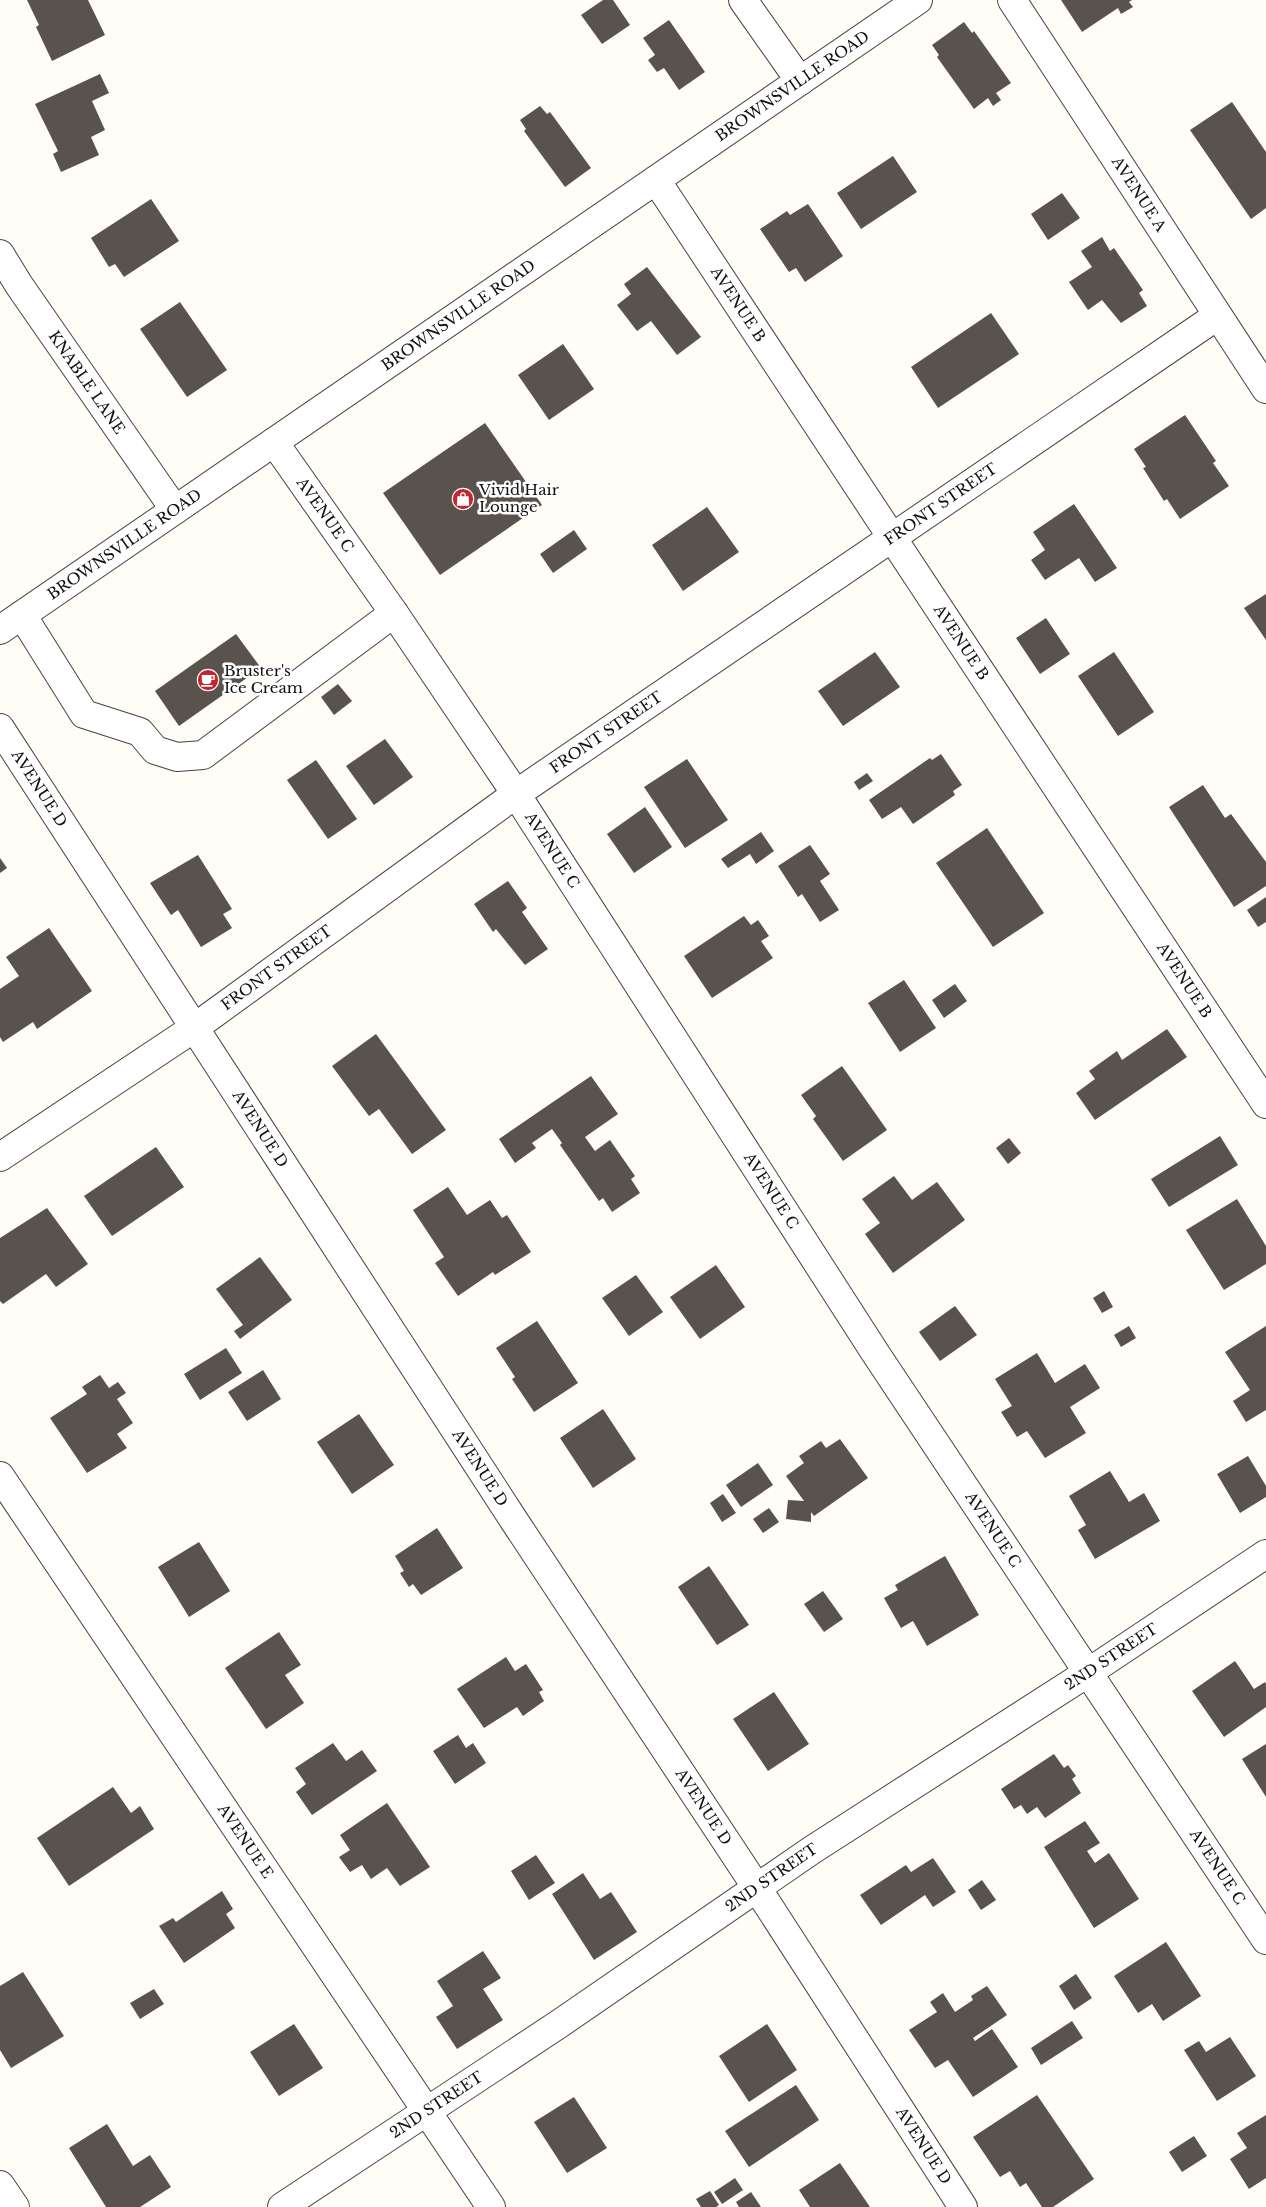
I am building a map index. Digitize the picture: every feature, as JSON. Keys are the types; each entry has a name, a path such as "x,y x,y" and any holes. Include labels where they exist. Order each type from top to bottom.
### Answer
{"street":[{"path":"743,0 800,81"},
{"name":"BROWNSVILLE ROAD","path":"0,630 918,0"},
{"name":"AVENUE A","path":"1012,0 1217,316 1266,388"},
{"name":"AVENUE B","path":"656,180 1266,1104"},
{"name":"KNABLE LANE","path":"0,254 19,285 174,510"},
{"name":"FRONT STREET","path":"0,1157 194,1028 516,794 1217,316"},
{"name":"AVENUE C","path":"274,442 394,613 516,794 876,1354 1266,1940"},
{"path":"22,615 84,714 140,732 155,750 177,757 203,755 394,613"},
{"name":"AVENUE D","path":"0,728 509,1514 757,1888 963,2207"},
{"name":"AVENUE E","path":"0,1476 492,2207"},
{"name":"2ND STREET","path":"282,2207 559,2024 812,1850 1089,1672 1266,1554"},
{"path":"0,2185 15,2207"}],"building":[{"path":"27,0 88,0 105,35 52,61 36,27 39,25"},
{"path":"603,0 613,0 630,25 602,44 581,15"},
{"path":"1061,0 1132,0 1129,2 1133,7 1121,14 1118,8 1082,32"},
{"path":"669,20 705,72 679,90 664,68 657,72 648,60 655,55 643,38"},
{"path":"964,22 972,33 974,31 1011,83 996,93 1001,100 993,106 988,98 974,109 937,57 939,55 932,45"},
{"path":"100,74 109,93 92,101 105,130 91,137 99,155 61,172 53,154 58,151 35,104"},
{"path":"1232,102 1266,152 1266,208 1251,219 1190,130"},
{"path":"540,106 547,114 550,112 591,168 565,187 524,131 526,129 520,120"},
{"path":"893,156 917,192 861,229 837,193"},
{"path":"1062,193 1080,218 1048,240 1031,214"},
{"path":"151,199 179,241 124,277 115,264 109,267 91,238"},
{"path":"808,204 843,256 805,282 796,268 789,272 760,229 787,211 790,215"},
{"path":"1102,237 1110,251 1114,248 1143,290 1139,293 1147,306 1121,323 1102,300 1088,310 1069,282 1092,267 1081,251"},
{"path":"647,267 701,337 677,355 651,321 637,331 617,305 631,294 624,284"},
{"path":"180,302 227,370 187,397 140,329"},
{"path":"991,313 1019,354 938,408 911,367"},
{"path":"563,344 594,389 549,420 518,375"},
{"path":"1185,415 1216,461 1213,463 1229,486 1180,519 1167,499 1164,501 1143,468 1146,467 1134,449"},
{"name":"Vivid Hair Lounge","path":"485,423 542,505 440,575 383,493"},
{"path":"1074,504 1117,568 1095,582 1079,558 1045,580 1031,560 1045,550 1033,532"},
{"path":"707,507 739,552 683,591 652,545"},
{"path":"574,530 587,549 553,573 540,554"},
{"path":"1266,594 1266,640 1244,608"},
{"path":"1046,618 1070,654 1040,674 1016,638"},
{"name":"Bruster's Ice Cream","path":"236,634 261,668 179,726 155,691"},
{"path":"875,652 900,687 843,726 818,691"},
{"path":"1114,652 1154,712 1118,736 1078,676"},
{"path":"338,684 352,701 334,715 321,697"},
{"path":"385,739 413,777 374,805 346,766"},
{"path":"941,754 962,785 953,791 955,795 913,824 901,807 882,819 869,800 930,758 932,760"},
{"path":"687,759 728,820 685,848 644,787"},
{"path":"316,760 357,819 328,839 287,780"},
{"path":"867,773 873,781 859,790 854,782"},
{"path":"1203,785 1225,818 1231,814 1266,862 1266,886 1234,907 1169,807"},
{"path":"645,807 672,847 634,873 607,834"},
{"path":"987,828 1044,913 993,947 936,863"},
{"path":"761,832 774,851 756,864 750,854 728,868 721,859"},
{"path":"810,845 830,874 820,881 839,910 820,922 802,894 798,897 778,866"},
{"path":"198,855 232,909 223,914 232,928 201,947 178,910 171,915 150,883"},
{"path":"0,858 7,868 0,873"},
{"path":"508,881 527,908 522,912 548,949 525,965 496,929 493,932 474,904"},
{"path":"1266,897 1266,922 1258,927 1247,910"},
{"path":"744,916 751,925 758,920 769,936 761,941 773,958 712,998 684,956"},
{"path":"49,928 92,991 37,1029 33,1022 3,1042 0,1037 0,989 19,976 6,957"},
{"path":"904,980 936,1028 900,1052 868,1003"},
{"path":"955,984 967,1001 944,1018 932,1000"},
{"path":"1167,1029 1187,1057 1095,1120 1076,1093 1095,1079 1089,1071 1117,1051 1122,1060"},
{"path":"376,1034 446,1130 412,1154 379,1109 369,1116 332,1066"},
{"path":"842,1066 887,1130 843,1161 813,1119 816,1116 801,1095"},
{"path":"591,1076 618,1114 585,1137 595,1151 610,1140 635,1176 631,1179 640,1193 612,1212 603,1198 599,1201 560,1145 562,1143 552,1129 532,1143 536,1148 515,1163 499,1139"},
{"path":"1220,1136 1238,1165 1169,1207 1151,1179"},
{"path":"1009,1138 1021,1153 1008,1164 996,1148"},
{"path":"156,1147 184,1187 112,1236 84,1196"},
{"path":"894,1176 912,1200 937,1182 965,1220 893,1273 865,1234 880,1223 862,1199"},
{"path":"448,1187 467,1215 490,1200 502,1218 507,1215 531,1252 495,1275 493,1272 458,1296 435,1263 444,1257 413,1210"},
{"path":"1237,1199 1266,1246 1266,1264 1224,1290 1186,1230"},
{"path":"47,1208 88,1264 56,1287 46,1274 3,1304 0,1301 0,1238"},
{"path":"260,1257 292,1300 240,1339 234,1331 243,1325 216,1289"},
{"path":"716,1265 745,1307 700,1339 670,1297"},
{"path":"636,1275 663,1312 629,1336 602,1298"},
{"path":"1104,1291 1113,1307 1102,1313 1093,1298"},
{"path":"955,1306 977,1335 940,1361 919,1332"},
{"path":"537,1321 578,1383 534,1412 512,1379 515,1377 496,1348"},
{"path":"1129,1326 1136,1338 1121,1347 1114,1335"},
{"path":"1266,1326 1266,1410 1246,1422 1233,1401 1250,1390 1225,1352"},
{"path":"226,1348 242,1373 200,1400 184,1374"},
{"path":"1037,1353 1055,1383 1085,1364 1100,1388 1070,1407 1086,1433 1045,1458 1027,1431 1017,1437 1001,1412 1012,1406 995,1379"},
{"path":"263,1370 281,1399 247,1421 228,1392"},
{"path":"100,1375 109,1388 118,1382 126,1393 117,1399 133,1423 117,1434 127,1448 87,1473 50,1418 87,1394 82,1387"},
{"path":"603,1409 636,1459 593,1488 560,1438"},
{"path":"359,1414 394,1465 352,1494 317,1442"},
{"path":"840,1439 868,1478 814,1516 811,1512 811,1522 786,1519 788,1500 804,1501 786,1476 804,1463 799,1456 821,1441 826,1448"},
{"path":"1248,1456 1266,1486 1266,1497 1240,1513 1217,1474"},
{"path":"758,1463 773,1485 741,1507 726,1485"},
{"path":"1110,1471 1129,1502 1144,1493 1160,1521 1095,1559 1078,1530 1086,1525 1069,1496"},
{"path":"723,1494 736,1513 722,1522 710,1503"},
{"path":"769,1508 779,1522 763,1533 753,1519"},
{"path":"437,1528 463,1568 421,1595 413,1584 409,1587 400,1573 404,1571 395,1556"},
{"path":"199,1542 230,1591 189,1617 158,1567"},
{"path":"945,1556 979,1615 927,1646 913,1621 901,1628 884,1598 898,1590 895,1585"},
{"path":"709,1566 749,1625 717,1645 678,1587"},
{"path":"823,1591 843,1619 824,1632 804,1604"},
{"path":"279,1632 301,1665 285,1675 304,1703 266,1729 225,1668"},
{"path":"506,1657 515,1671 526,1664 543,1690 539,1692 544,1701 523,1716 517,1707 484,1728 457,1689"},
{"path":"1235,1661 1254,1689 1265,1682 1266,1707 1224,1737 1192,1691"},
{"path":"774,1692 809,1744 768,1771 733,1719"},
{"path":"458,1735 466,1748 473,1743 486,1763 455,1784 433,1751"},
{"path":"333,1743 346,1761 362,1750 377,1771 312,1815 296,1792 306,1784 295,1768"},
{"path":"1266,1744 1266,1797 1242,1759"},
{"path":"1054,1754 1064,1768 1068,1765 1076,1776 1072,1779 1081,1793 1045,1818 1037,1807 1027,1814 1021,1805 1014,1809 1001,1789"},
{"path":"113,1787 131,1813 140,1806 154,1829 69,1886 37,1838"},
{"path":"387,1803 430,1867 400,1886 387,1868 371,1879 362,1865 350,1872 339,1857 350,1850 340,1835"},
{"path":"1085,1821 1100,1843 1087,1851 1095,1863 1109,1853 1139,1899 1094,1928 1044,1847"},
{"path":"536,1855 555,1883 529,1900 511,1871"},
{"path":"933,1858 956,1892 933,1907 925,1895 881,1925 860,1895 906,1865 911,1872"},
{"path":"583,1873 600,1899 611,1892 637,1932 594,1960 552,1894"},
{"path":"982,1880 996,1900 981,1910 968,1890"},
{"path":"222,1891 233,1909 226,1914 235,1928 184,1963 159,1926 173,1918 176,1922"},
{"path":"1166,1942 1201,1996 1163,2021 1152,2004 1138,2013 1114,1976"},
{"path":"483,1951 501,1978 483,1989 503,2020 457,2049 436,2017 453,2006 437,1981"},
{"path":"23,1972 64,2036 11,2068 0,2050 0,1986"},
{"path":"1076,1974 1092,1998 1074,2010 1059,1986"},
{"path":"987,1986 1007,2015 973,2038 975,2041 992,2029 1018,2067 973,2097 948,2060 935,2068 909,2030 937,2012 930,2002 943,1993 955,2012 973,2000 971,1996"},
{"path":"154,1989 164,2004 140,2019 130,2003"},
{"path":"1072,2021 1083,2038 1041,2065 1031,2048"},
{"path":"294,2024 323,2068 279,2096 250,2052"},
{"path":"767,2024 797,2070 749,2102 719,2056"},
{"path":"1230,2037 1256,2076 1217,2101 1184,2050 1199,2041 1206,2052"},
{"path":"796,2085 819,2120 749,2167 725,2131"},
{"path":"1037,2095 1094,2179 1053,2207 1042,2207 1026,2183 1020,2187 1010,2171 1000,2177 973,2137"},
{"path":"574,2097 607,2148 567,2173 534,2122"},
{"path":"1266,2115 1266,2178 1249,2189 1230,2159 1247,2148 1237,2133"},
{"path":"107,2124 133,2166 150,2155 171,2187 140,2207 106,2207 69,2148"},
{"path":"1194,2136 1207,2156 1182,2172 1169,2152"},
{"path":"840,2163 870,2207 810,2207 799,2190"},
{"path":"735,2178 743,2190 722,2204 714,2192"},
{"path":"710,2191 719,2205 716,2207 701,2207 696,2199"},
{"path":"751,2192 761,2207 739,2207 736,2202"}],"place":[{"name":"Vivid Hair Lounge","path":"463,499"},
{"name":"Bruster's Ice Cream","path":"208,680"}]}
